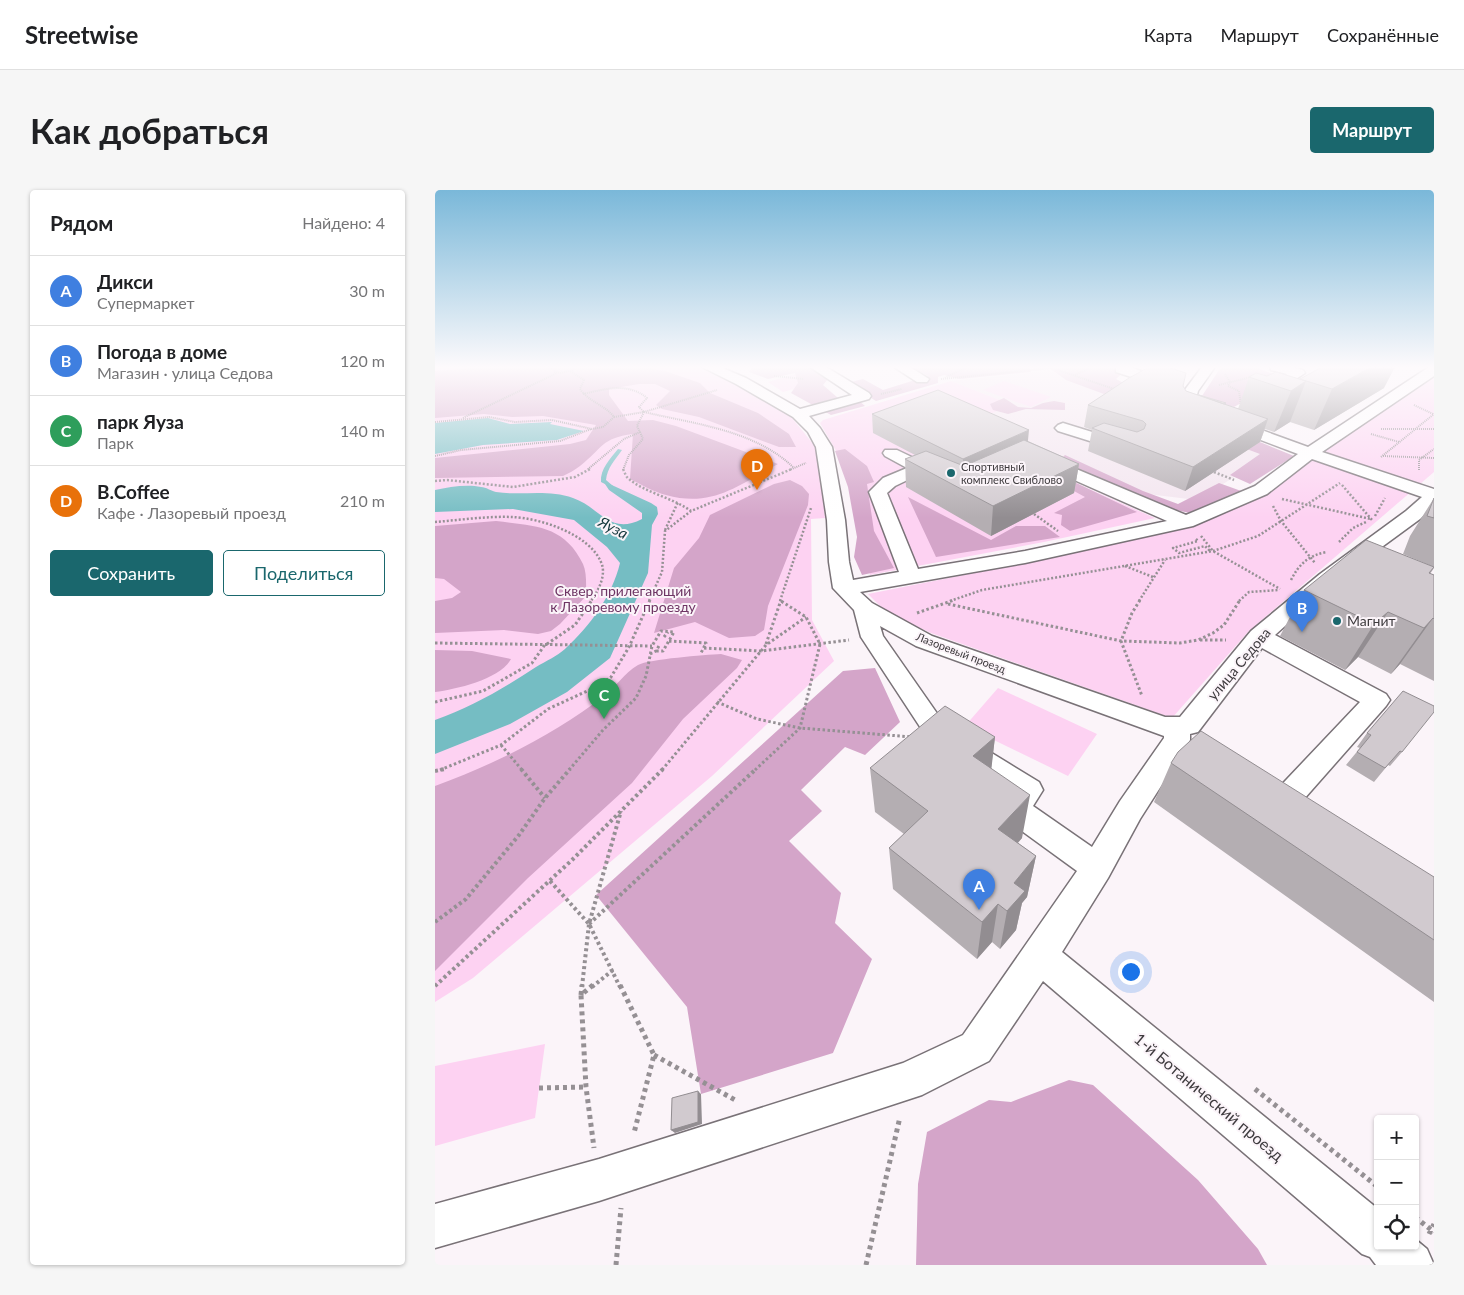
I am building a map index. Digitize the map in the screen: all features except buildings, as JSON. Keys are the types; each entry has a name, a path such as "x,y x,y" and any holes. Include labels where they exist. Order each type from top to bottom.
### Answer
{"street":[{"path":"802,417 815,431 824,447 836,520 839,562 844,588 1191,526 1242,500 1264,493 1361,417"},
{"path":"1211,417 1312,454 1434,495"},
{"path":"1219,420 1224,417"},
{"path":"1063,443 1191,526"},
{"path":"1024,458 1063,443 1131,448"},
{"path":"891,453 954,484"},
{"path":"911,576 879,492 889,482 920,468"},
{"name":"улица Седова","path":"435,1226 611,1176 908,1080 976,1048 1040,956 1097,868 1130,810 1259,636 1335,573 1363,562 1434,495"},
{"path":"1413,515 1434,523"},
{"name":"Лазоревый проезд","path":"844,588 864,608 924,641 1163,726 1185,737"},
{"path":"864,608 872,637 928,740 1029,790 1014,810 1097,868"},
{"path":"1259,636 1377,700 1279,807"},
{"path":"1254,791 1303,823"},
{"name":"1-й Ботанический проезд","path":"1040,956 1374,1235"},
{"path":"1393,1250 1411,1265"}],"path":[{"path":"435,456 461,450 560,441 592,429 603,427 614,417"},
{"path":"641,417 637,426 643,439 629,455 623,469 627,478 636,484 677,501 691,510"},
{"path":"664,417 751,440 785,457 793,467"},
{"path":"435,422 463,418 489,418 515,422 552,420 592,429"},
{"path":"1380,429 1434,429"},
{"path":"435,481 447,480 513,487 575,477 591,468 624,439 640,432"},
{"path":"1335,548 1341,538 1353,528 1372,520 1382,502 1395,488 1410,484 1419,471 1418,464 1421,458 1434,449"},
{"path":"1312,454 1372,520"},
{"path":"665,531 691,510 793,467 812,461 826,460"},
{"path":"1264,493 1377,522"},
{"path":"1264,493 1281,522 1309,555 1335,573"},
{"path":"435,771 448,768 501,745 548,709 598,686 611,677 629,647 661,572 665,551 665,531 677,501"},
{"path":"766,645 812,502"},
{"path":"435,522 513,517 564,529 590,547 602,563 601,587 575,625 544,646 532,663 483,692 435,702"},
{"path":"1191,526 1213,551 1281,590"},
{"path":"1290,582 1299,566 1309,555 1328,552"},
{"path":"1143,696 1121,641 1132,613 1165,560"},
{"path":"1124,566 1153,577"},
{"path":"947,604 1121,641 1180,643 1198,640 1224,625 1240,600 1249,592 1281,590 1286,587"},
{"path":"589,924 800,728 820,644 806,617 781,602"},
{"path":"435,986 444,980 550,881 663,769 766,645 806,617"},
{"path":"435,922 466,899 519,835 545,798 603,730 636,698 646,676 652,646 661,631 674,632 663,651 656,650"},
{"path":"665,637 667,632"},
{"path":"704,648 761,651 872,637"},
{"path":"669,641 706,643 701,653"},
{"path":"435,643 652,646"},
{"path":"650,655 660,644"},
{"path":"717,702 757,719 800,728 928,740"},
{"path":"501,745 545,798"},
{"path":"616,1265 611,1176 586,1087 581,995 589,924 621,811"},
{"path":"550,881 589,924 654,1055 776,1123"},
{"path":"581,995 613,970"},
{"path":"611,1176 654,1055"},
{"path":"866,1265 908,1080"},
{"path":"539,1088 586,1087"},
{"path":"1419,1220 1434,1232"}],"shaded area":[{"path":"550,417 625,417 628,421 653,420 676,426 778,464 725,492 712,496 698,499 666,495 630,479 633,434 608,441 588,460 563,476 435,478 435,458 570,444 586,440 596,425"},
{"path":"699,417 764,417 789,434 796,447 779,447"},
{"path":"982,417 1178,417 1275,452 1197,500 1139,493 1044,453"},
{"path":"1170,417 1199,417 1294,456 1250,484 1230,475 1260,454 1167,419"},
{"path":"845,449 867,466 874,482 867,484 874,531 894,568 862,575 854,557 857,537 848,487 835,451"},
{"path":"1065,455 1143,491 1178,504 1219,483 1244,492 1194,514 1154,505 1057,463"},
{"path":"1049,470 1137,512 1070,531 1061,525 1062,515 1054,513 1085,497 1039,472"},
{"path":"790,480 802,486 809,494 808,505 768,606 764,630 755,636 729,638 695,622 654,633 674,568 699,538 710,515 774,484"},
{"path":"908,497 991,540 1016,526 1045,526 1060,537 936,557"},
{"path":"496,521 523,524 547,530 567,542 583,564 586,596 551,631 538,634 504,630 435,633 435,601 452,598 461,592 444,579 435,578 435,526"},
{"path":"435,650 472,651 511,659 498,672 477,682 435,692"},
{"path":"721,654 742,660 737,668 683,719 632,783 528,878 435,971 435,786 501,758 544,736 604,696 628,672 638,665 665,659"},
{"path":"875,668 900,722 865,755 845,747 801,790 822,811 789,841 841,893 835,923 872,959 833,1053 701,1094 687,1007 596,895 843,671"},
{"path":"1069,1080 1093,1085 1198,1180 1258,1249 1267,1265 916,1265 918,1184 927,1132 989,1100 1011,1102"}],"green space":[{"name":"Сквер, прилегающий к Лазоревому проезду","path":"435,417 791,417 818,450 825,518 811,519 812,620 834,661 712,776 473,978 435,1002"},
{"name":"Спортивный комплекс Свиблово","path":"832,417 983,417 1033,464 1155,518 1044,542 870,575 854,482 820,423"},
{"path":"1374,417 1434,417 1434,472 1249,631 1172,718 931,633 886,612 868,594 1029,562 1189,525 1251,502"},
{"path":"998,688 1097,734 1068,776 965,726"},
{"path":"545,1044 535,1118 435,1146 435,1066"}],"water":[{"path":"488,418 510,424 552,422 550,424 584,431 557,440 483,445 435,454 435,423"},
{"name":"Яуза","path":"603,481 651,503 657,507 658,514 652,525 648,573 610,658 567,692 510,724 435,754 435,720 487,696 565,649 583,631 599,610 612,587 620,563 607,547 574,520 513,509 435,512 435,490 470,486 483,487 505,493 564,495 582,502 613,522 621,524 631,523 642,519 642,513 609,490"}],"waterway":[{"path":"611,486 603,481 603,476 609,464 620,450"}],"place":[{"name":"Спортивный комплекс Свиблово","path":"951,473"},
{"name":"B.Coffee","path":"757,490"},
{"name":"Магнит","path":"1337,621"},
{"name":"Погода в доме","path":"1302,632"},
{"name":"парк Яуза","path":"604,719"},
{"name":"Дикси","path":"979,910"}]}
